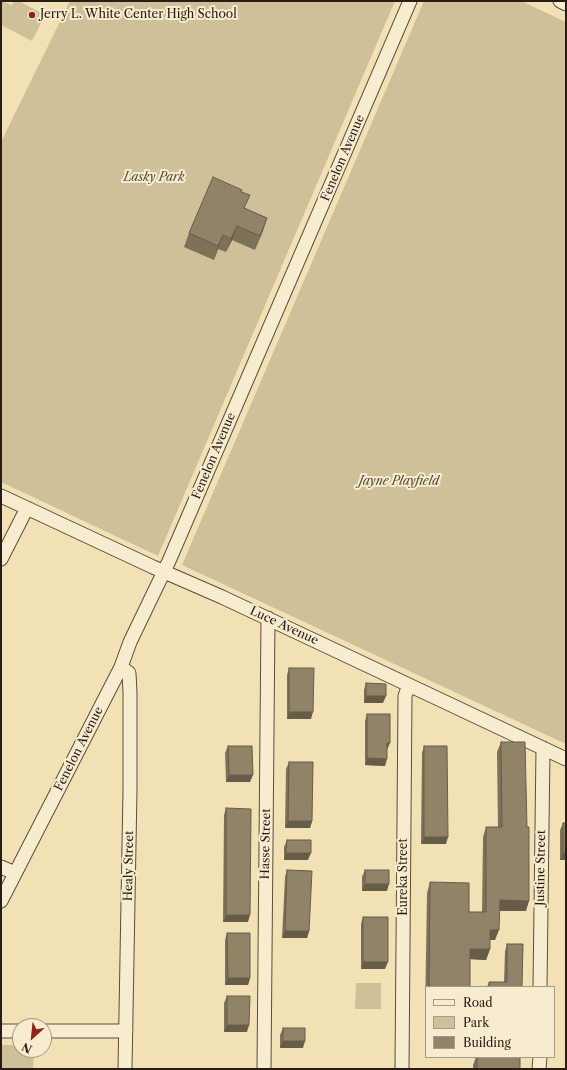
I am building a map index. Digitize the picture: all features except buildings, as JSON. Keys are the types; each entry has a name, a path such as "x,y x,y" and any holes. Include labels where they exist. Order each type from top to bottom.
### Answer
{"street":[{"name":"Fenelon Avenue","path":"1,901 121,667 130,642 164,571 410,1"},
{"path":"560,1 566,4"},
{"name":"Luce Avenue","path":"1,496 268,618 566,759"},
{"path":"1,559 27,508"},
{"name":"Hasse Street","path":"264,1069 268,618"},
{"name":"Healy Street","path":"121,667 129,673 130,693 130,804 125,1069"},
{"name":"Eureka Street","path":"402,1069 405,696 409,685"},
{"name":"Justine Street","path":"540,986 543,748"},
{"path":"1,867 15,873"},
{"path":"52,1031 126,1030"},
{"path":"1,1031 12,1031"},
{"path":"540,1058 540,1069"}],"green space":[{"path":"1,1 12,5 14,1 19,1 45,15 32,41 1,25"},
{"name":"Lasky Park","path":"70,1 395,1 158,556 1,482 1,142"},
{"name":"Jayne Playfield","path":"424,1 521,1 566,22 566,744 182,565"},
{"path":"356,983 381,983 381,1009 355,1009"},
{"path":"1,1045 12,1045 12,1058 34,1058 33,1069 1,1069"}],"place":[{"name":"Jerry L. White Center High School","path":"32,15"}]}
